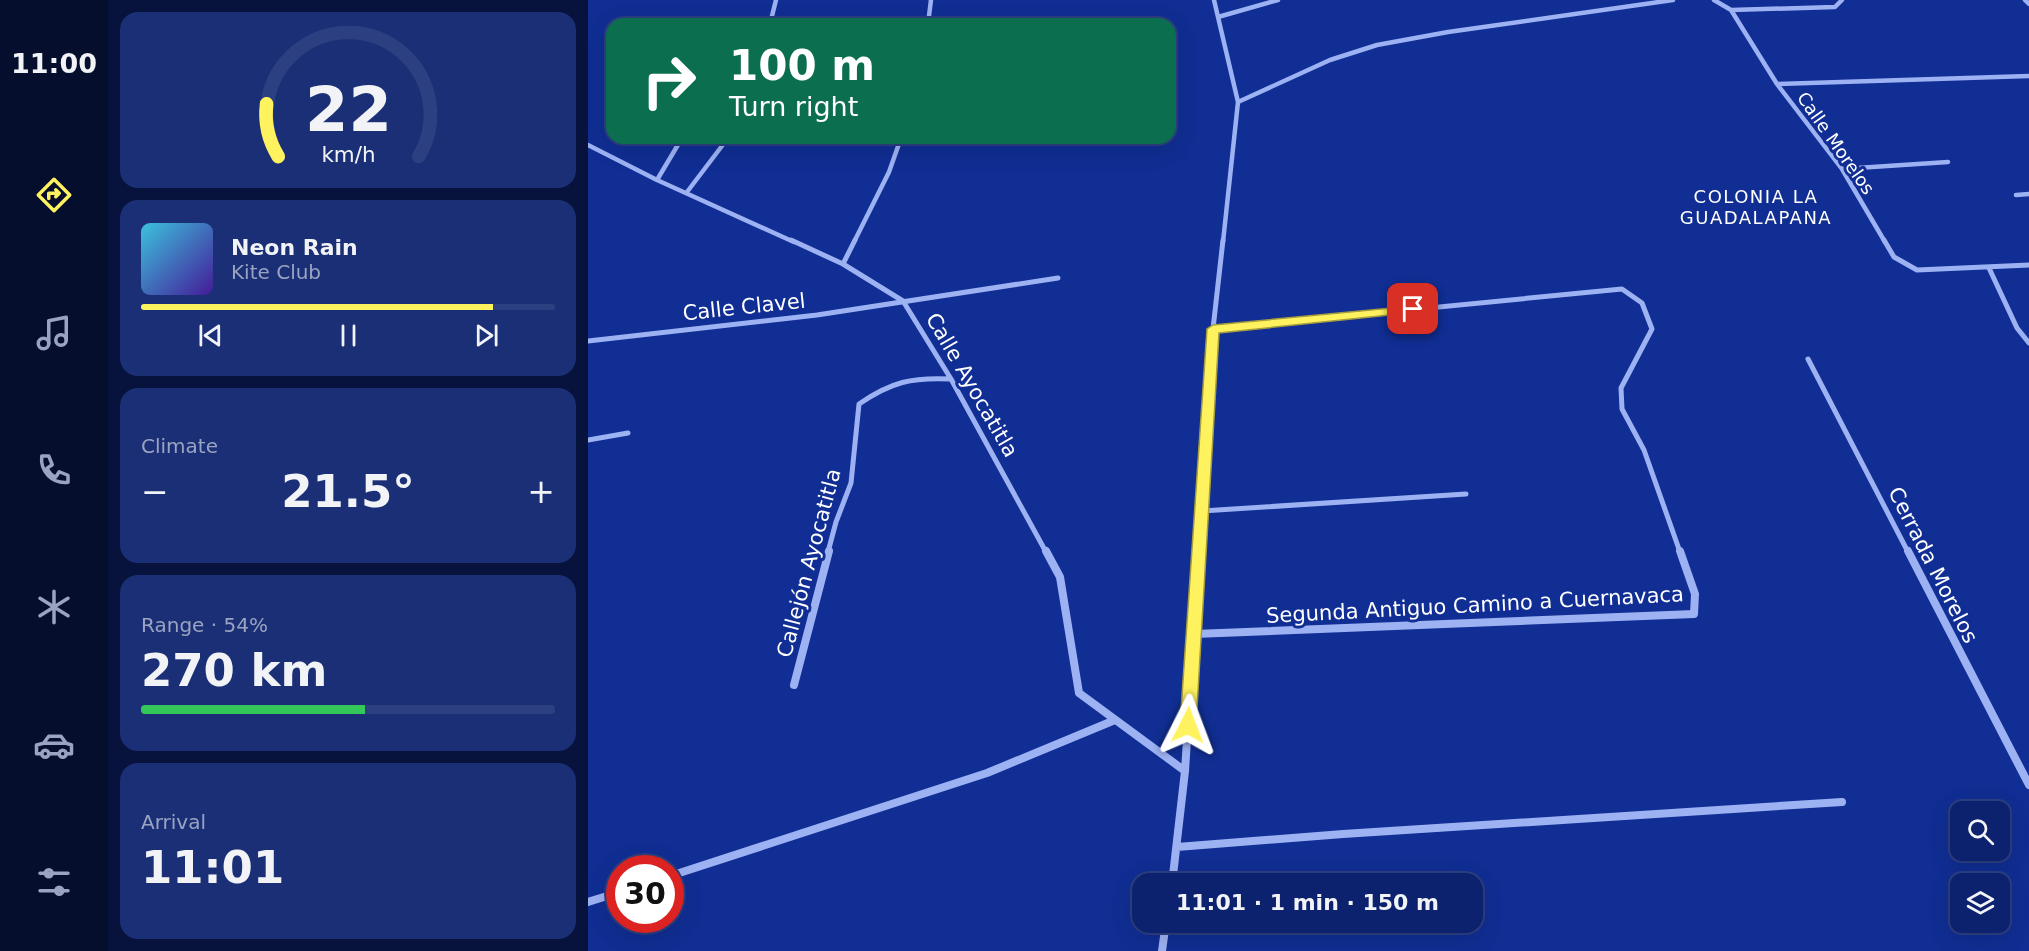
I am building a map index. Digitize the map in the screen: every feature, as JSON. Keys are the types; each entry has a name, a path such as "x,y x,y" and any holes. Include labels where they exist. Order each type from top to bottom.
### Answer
{"street":[{"path":"772,18 776,0"},
{"path":"929,18 931,0"},
{"path":"1173,873 1185,771 1213,329 1238,102 1214,0"},
{"path":"1218,17 1278,0"},
{"path":"1238,102 1330,60 1377,45 1448,32 1673,0"},
{"path":"1714,0 1731,10 1835,7 1842,0"},
{"path":"2025,0 2029,4"},
{"name":"Calle Morelos","path":"1731,10 1777,84 1842,169 1894,257 1917,270 2029,266"},
{"path":"1777,84 2029,76"},
{"path":"657,180 678,144"},
{"path":"687,192 723,144"},
{"path":"843,264 889,172 900,144"},
{"name":"Calle Ayocatitla","path":"588,145 657,180 843,264 903,301 951,378 1060,577 1079,693 1185,771"},
{"path":"1842,169 1948,162"},
{"path":"2016,195 2029,195"},
{"path":"1989,268 2017,328 2029,343"},
{"name":"Calle Clavel","path":"588,341 817,315 1058,279"},
{"name":"Segunda Antiguo Camino a Cuernavaca","path":"1194,634 1694,614 1695,594 1644,450 1622,409 1621,388 1652,329 1642,303 1622,289 1213,329"},
{"name":"Cerrada Morelos","path":"1808,359 2029,785"},
{"name":"Callejón Ayocatitla","path":"794,685 836,522 851,483 859,404 883,387 920,376 951,378"},
{"path":"588,440 628,433"},
{"path":"1202,511 1466,494"},
{"path":"684,871 987,773 1115,720"},
{"path":"1177,847 1269,838 1842,802"},
{"path":"588,902 606,896"},
{"path":"1162,951 1164,933"}],"district":[{"name":"COLONIA LA GUADALAPANA","path":"1756,206"}],"route":[{"path":"1188,725 1213,329 1413,309"}]}
